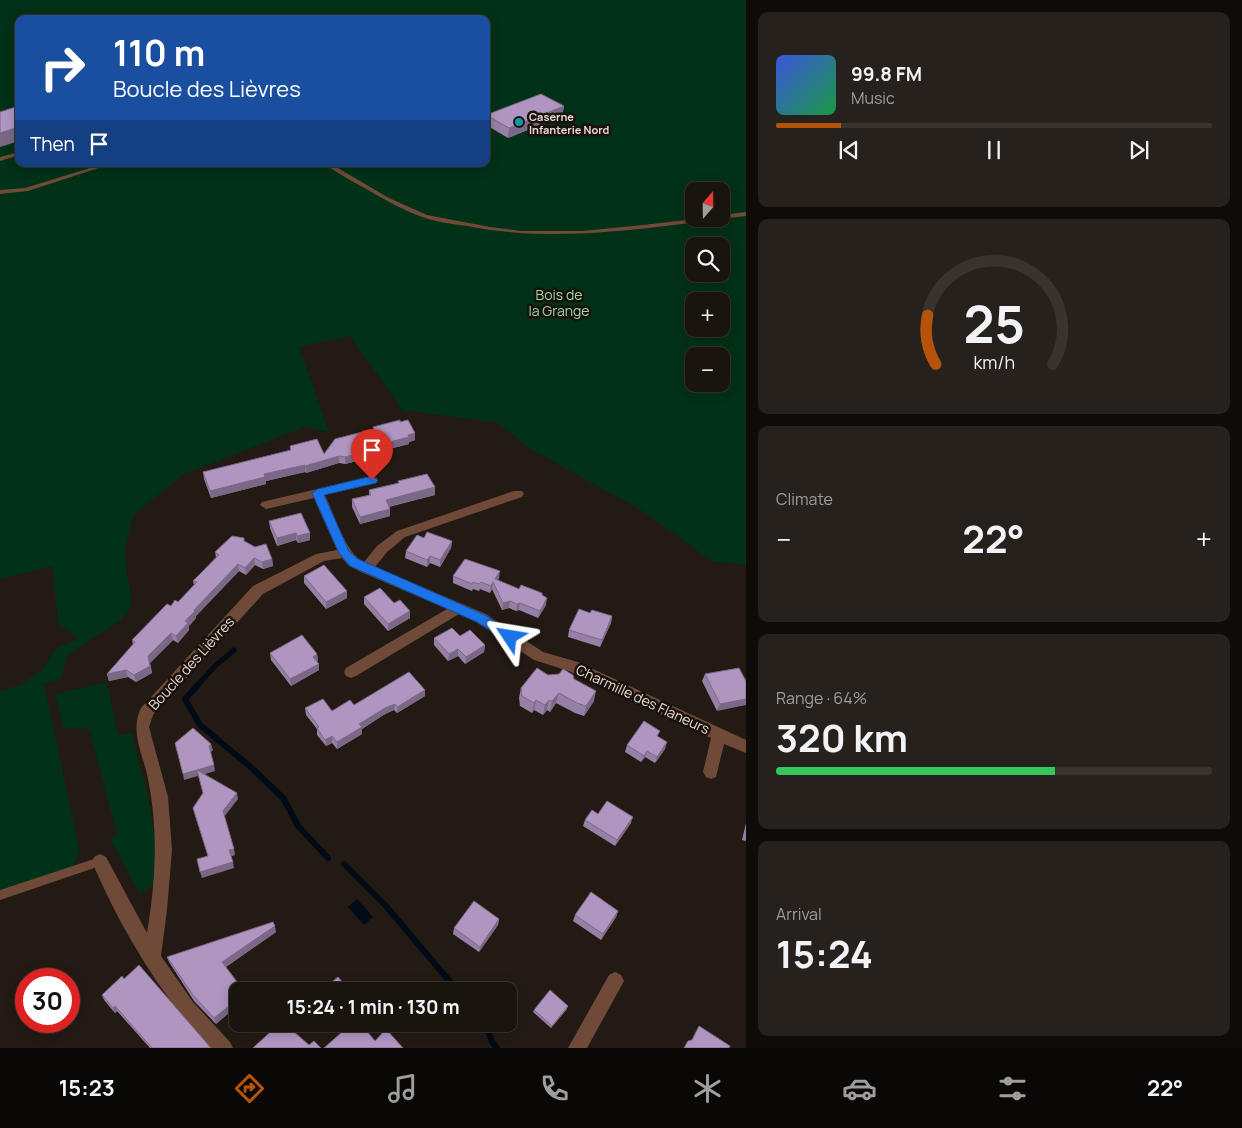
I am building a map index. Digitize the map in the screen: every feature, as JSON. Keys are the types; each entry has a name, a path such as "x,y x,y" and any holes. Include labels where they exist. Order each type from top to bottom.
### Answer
{"street":[{"path":"266,505 372,480"},
{"path":"318,493 345,553 354,562 366,569 459,608"},
{"path":"366,569 382,549 401,534 518,494"},
{"name":"Boucle des Lièvres","path":"152,957 159,910 164,850 160,797 142,727 146,712 258,590 321,557 345,553"},
{"path":"351,672 459,608"},
{"name":"Charmille des Flaneurs","path":"459,608 481,618 539,656 573,666 606,683 634,693 719,735 746,746"},
{"path":"711,772 719,735"},
{"path":"100,862 152,957 202,1029 224,1048"},
{"path":"577,1048 614,981"}],"lane":[{"path":"0,159 15,154"},
{"path":"0,192 26,190 99,167"},
{"path":"333,167 387,199 426,216 484,229 584,234 641,229 685,222"},
{"path":"730,216 746,214"},
{"path":"0,895 100,862"}],"green space":[{"name":"Bois de la Grange","path":"0,0 746,0 746,565 711,561 641,510 532,450 498,423 411,411 404,412 350,336 299,347 329,432 305,427 184,474 133,516 125,548 131,608 121,620 67,655 61,679 44,683 80,852 72,867 0,891 0,691 22,684 43,669 55,649 78,639 58,623 52,566 0,579"},
{"path":"107,682 118,735 132,733 149,801 157,852 156,885 139,893 110,839 117,834 89,729 64,728 55,694"}],"shaded area":[{"path":"357,899 373,917 364,925 348,907"}],"building":[{"path":"541,94 564,106 509,128 490,117 490,113"},
{"path":"15,107 15,128 0,133 0,112"},
{"path":"400,420 400,422 408,420 415,433 408,435 409,437 367,448 369,451 345,457 339,456 305,466 264,474 265,477 210,491 203,472 291,450 290,446 317,439 324,454 335,439"},
{"path":"427,474 435,487 386,500 390,509 360,517 352,499 371,495 369,490"},
{"path":"301,513 310,533 297,536 296,533 277,538 269,521"},
{"path":"427,532 452,541 440,560 430,556 427,560 406,551 417,535 424,538"},
{"path":"232,536 244,538 244,541 255,547 266,544 272,559 262,562 254,558 245,568 238,564 194,610 185,621 188,623 176,636 171,633 148,656 150,666 134,675 126,670 107,674 135,642 132,640 167,604 171,606 175,600 178,602 197,582 193,581 219,555 215,552"},
{"path":"465,559 500,571 495,579 519,589 521,585 542,593 547,598 540,611 520,603 517,604 510,601 503,603 493,582 491,586 481,582 479,584 473,582 472,584 453,576"},
{"path":"324,565 347,591 326,602 304,576"},
{"path":"380,588 394,603 400,600 410,611 388,624 364,597"},
{"path":"579,609 590,613 592,610 612,616 602,640 569,630"},
{"path":"452,628 460,636 470,630 485,645 466,657 458,649 449,654 434,638"},
{"path":"302,635 317,654 313,657 319,664 290,679 270,653"},
{"path":"537,668 548,675 559,674 563,669 573,675 574,679 596,691 586,706 559,693 552,701 549,700 545,705 536,700 534,703 522,696 521,688"},
{"path":"739,668 746,681 746,699 720,704 705,674"},
{"path":"409,672 425,690 397,707 395,704 385,708 359,724 362,727 337,742 332,736 325,740 317,728 319,727 305,708 323,699 332,711 350,700 354,705"},
{"path":"644,721 660,731 657,736 667,742 657,757 647,751 644,756 627,745"},
{"path":"193,728 211,744 209,746 214,765 183,774 175,743"},
{"path":"197,770 237,793 223,811 234,849 229,850 233,862 200,872 197,859 208,856 193,808 203,793"},
{"path":"607,801 633,817 617,840 585,820 592,810 598,814"},
{"path":"591,892 618,911 603,934 575,915"},
{"path":"474,901 499,919 480,947 454,928"},
{"path":"273,922 275,926 222,962 237,982 229,982 229,1006 214,1018 193,995 167,957"},
{"path":"139,965 211,1048 152,1048 115,1006 113,1008 102,995 122,976 124,979"},
{"path":"338,977 342,982 332,982"},
{"path":"550,990 568,1006 552,1026 534,1010"},
{"path":"699,1026 730,1046 729,1048 684,1048 688,1041 692,1040"},
{"path":"270,1032 294,1032 309,1045 314,1041 321,1048 253,1048"},
{"path":"342,1032 368,1032 375,1041 383,1032 389,1032 403,1048 324,1048"}],"waterway":[{"path":"196,687 216,665 234,650"},
{"path":"197,686 185,699 200,725 254,770 284,799 298,826 328,858"},
{"path":"344,864 385,905 450,982"},
{"path":"488,1032 497,1048"}],"place":[{"name":"Caserne Infanterie Nord","path":"519,122"}],"route":[{"path":"372,480 318,493 345,553 354,562 366,569 481,618 510,637"}]}
